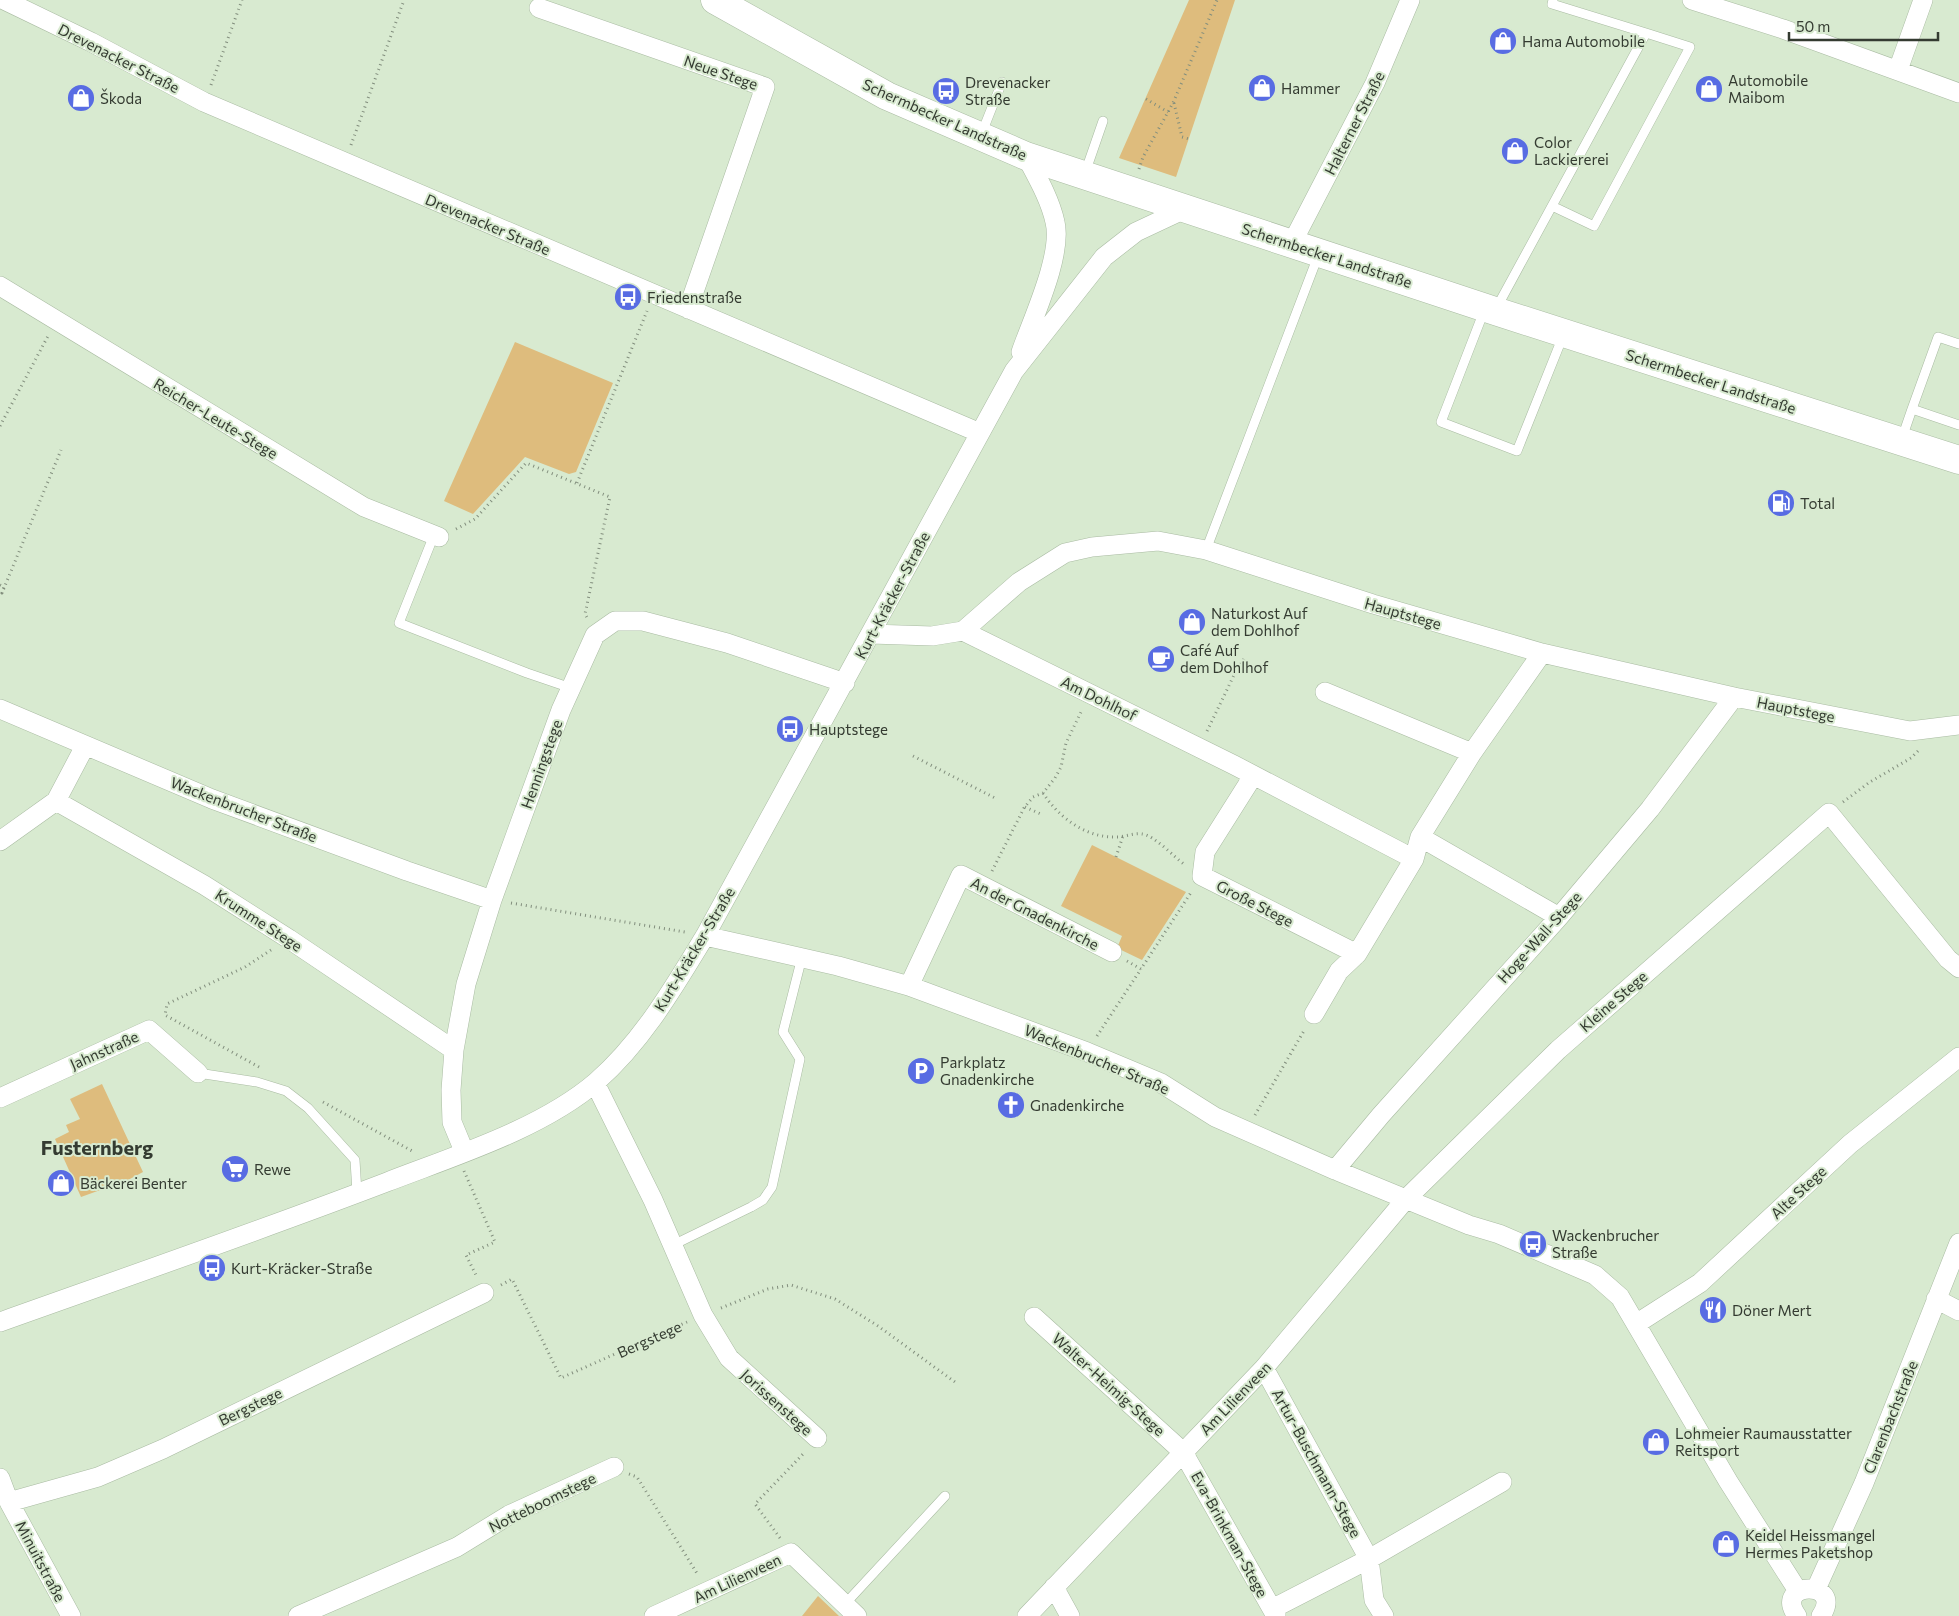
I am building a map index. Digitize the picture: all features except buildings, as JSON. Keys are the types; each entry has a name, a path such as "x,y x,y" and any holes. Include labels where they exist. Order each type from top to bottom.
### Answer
{"main road":[{"name":"Schermbecker Landstraße","path":"715,0 880,92 1026,156 1490,310 1959,460"}],"street":[{"name":"Drevenacker Straße","path":"4,0 90,42 204,102 980,433"},
{"name":"Halterner Straße","path":"1292,243 1375,83 1410,0"},
{"path":"1692,0 1898,70 1959,93"},
{"path":"1898,70 1923,0"},
{"name":"Neue Stege","path":"539,8 765,87 688,310"},
{"name":"Kurt-Kräcker-Straße","path":"0,1322 357,1193 460,1153 541,1118 595,1083 620,1058 666,1000 705,936 1014,371 1043,292 1056,244 1056,224 1050,204 1026,156"},
{"name":"Kurt-Kräcker-Straße","path":"1014,371 1104,257 1136,232 1185,209"},
{"name":"Reicher-Leute-Stege","path":"0,286 364,507 437,536"},
{"name":"Hauptstege","path":"963,631 1019,582 1065,553 1092,547 1158,541 1206,550 1373,604 1542,653 1734,697 1910,731 1959,725"},
{"path":"595,635 615,621 643,621 727,643 845,683"},
{"path":"871,634 932,636 963,631"},
{"name":"Am Dohlhof","path":"963,631 1253,776"},
{"name":"Henningstege","path":"460,1153 452,1122 451,1090 454,1050 466,984 492,900 561,710 595,635"},
{"path":"1314,1014 1339,971 1357,954 1414,860 1420,837 1472,753 1542,653"},
{"path":"1325,692 1472,753"},
{"name":"Hoge-Wall-Stege","path":"1335,1170 1381,1115 1559,917 1650,810 1734,697"},
{"name":"Wackenbrucher Straße","path":"0,709 212,799 407,871 492,900"},
{"path":"0,841 56,801 85,746"},
{"path":"1253,776 1414,860"},
{"name":"Große Stege","path":"1253,776 1205,852 1202,872 1357,954"},
{"name":"Krumme Stege","path":"56,801 204,885 289,938 454,1050"},
{"path":"1829,813 1948,959 1959,968"},
{"name":"Kleine Stege","path":"1406,1199 1558,1050 1829,813"},
{"path":"1420,837 1559,917"},
{"name":"An der Gnadenkirche","path":"909,986 961,875 1112,952"},
{"name":"Wackenbrucher Straße","path":"705,936 802,958 909,986 1087,1052 1161,1083 1215,1117 1335,1170 1469,1225 1499,1234 1595,1275 1620,1297 1723,1473 1807,1590"},
{"name":"Jahnstraße","path":"0,1098 149,1030 198,1073"},
{"name":"Alte Stege","path":"1636,1324 1700,1283 1850,1144 1959,1057"},
{"name":"Jorissenstege","path":"595,1083 653,1200 703,1315 729,1358 817,1438"},
{"name":"Am Lilienveen","path":"1027,1616 1264,1368 1406,1199"},
{"name":"Clarenbachstraße","path":"1797,1616 1792,1605 1807,1590 1864,1483 1959,1243"},
{"name":"Bergstege","path":"9,1502 98,1477 163,1449 484,1293"},
{"path":"1936,1299 1959,1311"},
{"name":"Walter-Heimig-Stege","path":"1034,1317 1183,1452"},
{"name":"Artur-Buschmann-Stege","path":"1264,1368 1369,1559 1374,1600 1384,1616"},
{"name":"Eva-Brinkman-Stege","path":"1183,1452 1274,1613"},
{"name":"Notteboomstege","path":"298,1616 456,1547 509,1515 614,1467"},
{"name":"Minuitstraße","path":"0,1478 9,1502 71,1616"},
{"path":"1274,1613 1502,1482"},
{"name":"Am Lilienveen","path":"654,1616 791,1553 851,1610"},
{"path":"1054,1587 1070,1616"},
{"path":"1807,1590 1820,1592 1826,1601 1821,1616"}],"lane":[{"path":"1552,206 1594,226 1690,47 1552,4 1553,0"},
{"path":"1564,334 1517,451 1441,422 1490,310 1552,206 1646,33"},
{"path":"980,136 1002,82"},
{"path":"1084,176 1104,120"},
{"path":"1206,550 1319,252"},
{"path":"1901,441 1938,337 1959,344"},
{"path":"1912,410 1959,425"},
{"path":"437,536 399,623 527,673 571,688"},
{"path":"673,1245 763,1200 772,1187 800,1059 783,1032 802,958"},
{"path":"198,1073 257,1082 286,1091 308,1108 355,1160 357,1193"},
{"path":"851,1610 945,1496"}],"path":[{"path":"204,102 242,0"},
{"path":"345,162 404,0"},
{"path":"1131,191 1143,156 1173,103 1217,0"},
{"path":"1146,99 1168,112"},
{"path":"1173,103 1182,137 1189,139"},
{"path":"577,484 654,294"},
{"path":"0,426 57,321"},
{"path":"0,585 4,587 2,593 61,450"},
{"path":"437,536 475,519 526,463 610,497 585,614 595,635"},
{"path":"1199,748 1235,673 1246,656"},
{"path":"984,887 1025,806 1033,797 1043,793 1061,767 1066,743 1090,694"},
{"path":"1829,813 1870,782 1911,758 1940,728"},
{"path":"914,756 996,798"},
{"path":"1043,793 1054,810 1076,826 1104,835 1124,836 1143,834 1159,843 1186,866 1202,872 1087,1052"},
{"path":"1025,806 1042,815"},
{"path":"1116,857 1124,836"},
{"path":"492,900 705,936"},
{"path":"165,1015 167,1004 246,966 289,938"},
{"path":"1112,952 1141,968"},
{"path":"1246,1130 1314,1014"},
{"path":"460,1153 495,1242 466,1254 484,1293"},
{"name":"Bergstege","path":"484,1293 512,1279 561,1378 703,1315"},
{"path":"703,1315 768,1289 791,1285 835,1299 878,1326 955,1382"},
{"name":"Jorissenstege","path":"791,1553 755,1504 817,1438"},
{"name":"Notteboomstege","path":"614,1467 637,1477 707,1591"}],"shaded area":[{"path":"1189,0 1235,0 1176,177 1119,158"},
{"path":"515,342 613,383 576,472 569,474 525,457 473,514 444,501"},
{"path":"1092,845 1186,892 1142,960 1117,948 1122,936 1061,906"},
{"path":"102,1084 143,1172 128,1180 81,1197 55,1139 69,1132 66,1125 80,1119 70,1099"},
{"path":"818,1596 839,1616 802,1616"}],"place":[{"name":"Hama Automobile","path":"1503,41"},
{"name":"Hammer","path":"1262,88"},
{"name":"Automobile Maibom","path":"1709,89"},
{"name":"Drevenacker Straße","path":"946,91"},
{"name":"Škoda","path":"81,98"},
{"name":"Color Lackiererei","path":"1515,151"},
{"name":"Friedenstraße","path":"628,297"},
{"name":"Total","path":"1781,503"},
{"name":"Naturkost Auf dem Dohlhof","path":"1192,622"},
{"name":"Café Auf dem Dohlhof","path":"1161,659"},
{"name":"Hauptstege","path":"790,729"},
{"name":"Parkplatz Gnadenkirche","path":"921,1071"},
{"name":"Gnadenkirche","path":"1011,1105"},
{"name":"Rewe","path":"235,1169"},
{"name":"Bäckerei Benter","path":"61,1183"},
{"name":"Wackenbrucher Straße","path":"1533,1244"},
{"name":"Kurt-Kräcker-Straße","path":"212,1268"},
{"name":"Döner Mert","path":"1713,1310"},
{"name":"Lohmeier Raumausstatter Reitsport","path":"1656,1442"},
{"name":"Keidel Heissmangel Hermes Paketshop","path":"1726,1544"}],"district":[{"name":"Fusternberg","path":"97,1147"}]}
